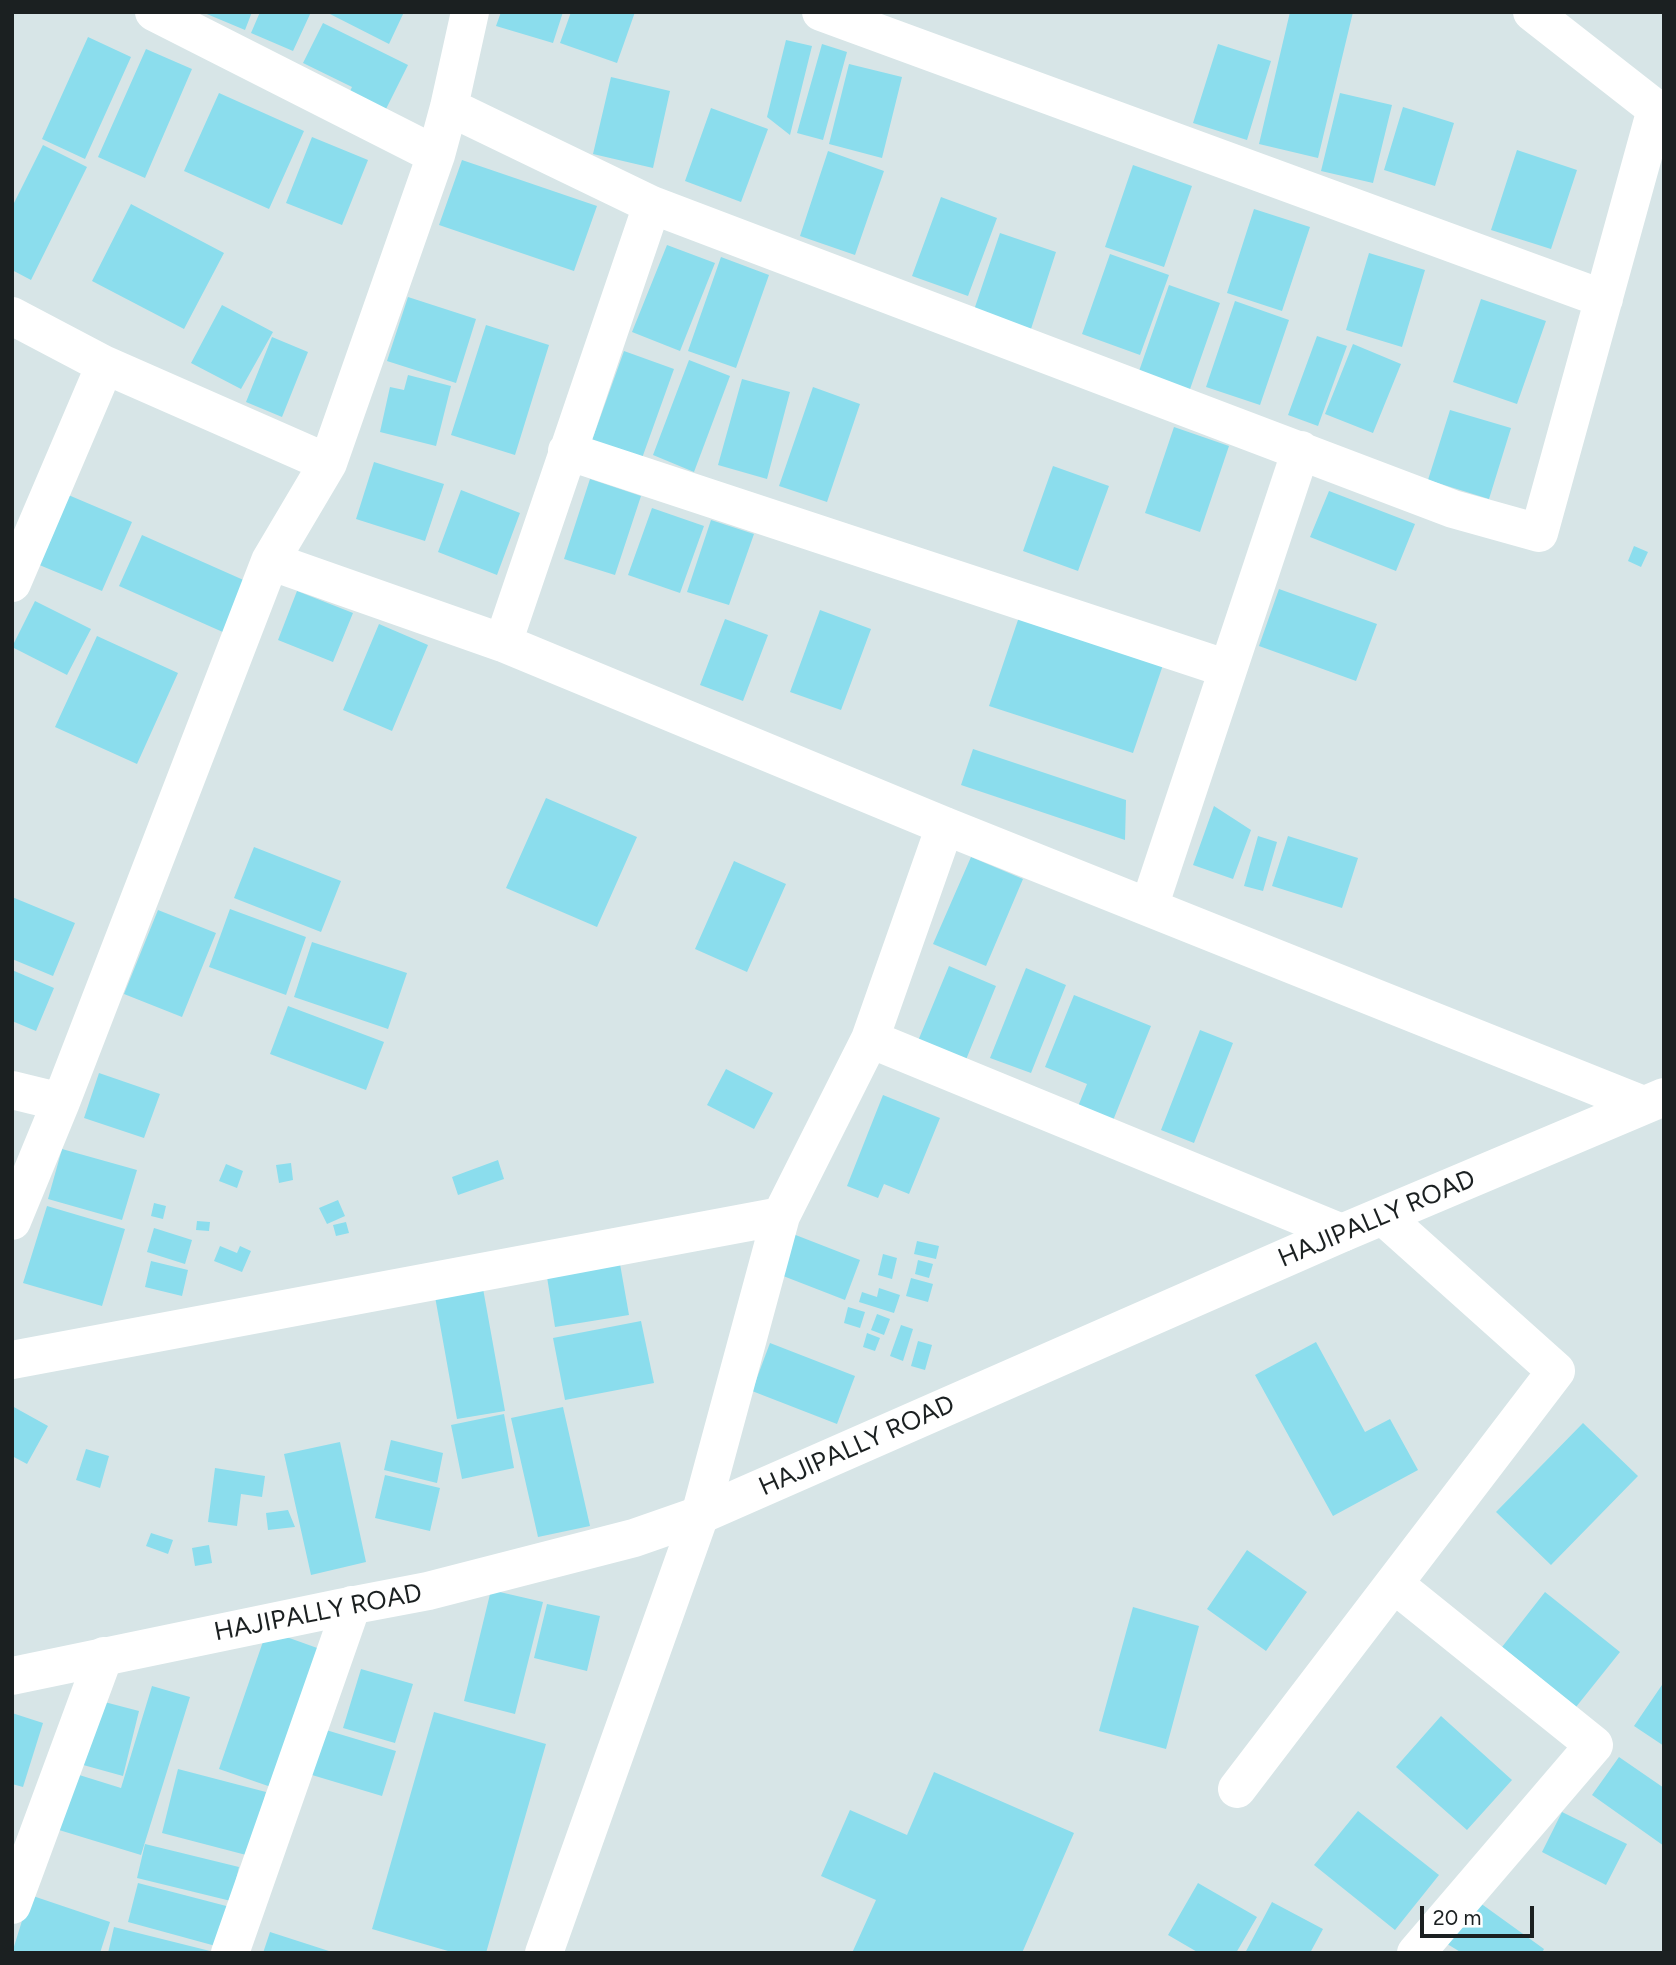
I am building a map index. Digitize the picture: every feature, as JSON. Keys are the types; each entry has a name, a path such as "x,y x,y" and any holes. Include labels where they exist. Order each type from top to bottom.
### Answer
{"street":[{"path":"154,12 436,155"},
{"path":"12,1221 61,1102 270,561 328,463 436,155 470,12"},
{"path":"821,12 1604,299"},
{"path":"449,107 652,205 1453,509 1539,533 1604,299 1660,112 1532,12"},
{"path":"503,643 652,205"},
{"path":"12,316 105,365 328,463"},
{"path":"12,583 105,365"},
{"path":"1149,907 1301,450"},
{"path":"567,451 1228,669"},
{"path":"270,561 503,643 945,826 1653,1101"},
{"path":"544,1953 700,1515 781,1216 870,1039 945,826"},
{"path":"870,1039 1342,1233"},
{"path":"12,1090 61,1102"},
{"name":"HAJIPALLY ROAD","path":"12,1676 428,1591 634,1538 700,1515 1342,1233 1653,1101"},
{"path":"12,1360 781,1216"},
{"path":"1237,1789 1556,1371 1384,1217"},
{"path":"1394,1584 1594,1745 1416,1953"},
{"path":"230,1953 352,1605"},
{"path":"12,1905 104,1656"}],"building":[{"path":"202,12 252,12 245,30"},
{"path":"260,12 311,12 293,51 251,33"},
{"path":"326,12 404,12 389,44"},
{"path":"501,12 563,12 553,43 496,26"},
{"path":"571,12 635,12 617,63 560,43"},
{"path":"1290,12 1353,12 1318,158 1259,144"},
{"path":"323,23 408,65 381,119 345,102 352,87 303,63"},
{"path":"88,37 131,57 85,159 42,139"},
{"path":"786,40 812,46 790,135 767,117"},
{"path":"822,44 847,52 823,140 797,133"},
{"path":"1218,44 1271,61 1247,140 1193,123"},
{"path":"146,49 192,69 145,178 98,157"},
{"path":"849,64 902,77 882,158 829,144"},
{"path":"611,77 670,91 653,168 593,154"},
{"path":"219,93 304,131 269,209 184,171"},
{"path":"1340,93 1392,105 1373,183 1321,171"},
{"path":"1403,107 1454,123 1435,186 1384,170"},
{"path":"711,108 768,129 741,202 685,181"},
{"path":"312,137 368,160 342,225 286,203"},
{"path":"43,145 87,167 31,280 12,270 12,207"},
{"path":"1517,150 1577,170 1551,249 1491,230"},
{"path":"828,151 884,171 855,255 800,236"},
{"path":"462,160 597,206 574,271 439,225"},
{"path":"1133,165 1192,186 1164,267 1105,247"},
{"path":"941,197 997,218 968,296 912,276"},
{"path":"131,204 224,253 184,329 92,281"},
{"path":"1254,209 1310,227 1282,311 1227,293"},
{"path":"1000,233 1056,252 1031,329 974,310"},
{"path":"667,245 715,263 680,351 632,332"},
{"path":"1369,253 1425,270 1402,347 1346,330"},
{"path":"1110,254 1169,275 1140,355 1082,334"},
{"path":"721,257 769,275 736,368 688,351"},
{"path":"1169,285 1220,303 1189,392 1138,374"},
{"path":"408,297 476,319 456,383 387,361"},
{"path":"1481,299 1546,321 1517,404 1453,382"},
{"path":"1235,301 1289,320 1260,405 1206,387"},
{"path":"222,305 273,332 241,389 191,363"},
{"path":"486,325 549,345 515,455 451,435"},
{"path":"1317,336 1347,346 1318,426 1288,415"},
{"path":"272,337 308,352 282,417 246,402"},
{"path":"1353,344 1401,364 1373,433 1325,414"},
{"path":"624,351 674,369 641,461 591,443"},
{"path":"689,360 730,376 694,472 653,455"},
{"path":"408,375 451,386 436,446 380,432 390,387 404,390"},
{"path":"742,379 790,392 767,479 718,465"},
{"path":"813,387 860,404 827,502 779,486"},
{"path":"1450,410 1511,428 1489,499 1428,480"},
{"path":"1174,427 1229,446 1200,532 1145,513"},
{"path":"374,462 444,484 425,541 356,519"},
{"path":"1053,466 1109,486 1078,571 1023,551"},
{"path":"590,479 641,496 615,575 564,559"},
{"path":"461,490 520,513 497,575 438,552"},
{"path":"1329,491 1415,524 1396,571 1310,537"},
{"path":"66,494 132,522 102,591 37,564"},
{"path":"652,508 704,526 680,593 628,575"},
{"path":"711,520 754,534 729,605 687,592"},
{"path":"142,535 248,582 225,633 119,586"},
{"path":"1634,546 1648,552 1641,567 1628,561"},
{"path":"1279,589 1377,624 1356,681 1259,646"},
{"path":"297,591 353,613 333,662 278,640"},
{"path":"35,601 91,629 67,675 12,647"},
{"path":"820,610 871,629 841,710 790,692"},
{"path":"1020,614 1164,662 1133,753 989,706"},
{"path":"725,619 768,635 743,701 700,685"},
{"path":"379,624 428,645 392,731 343,710"},
{"path":"97,636 178,673 137,764 55,727"},
{"path":"973,749 1126,800 1125,840 961,785"},
{"path":"546,798 637,837 597,927 506,888"},
{"path":"1214,806 1251,830 1233,879 1193,865"},
{"path":"1258,836 1277,842 1263,891 1244,886"},
{"path":"1288,836 1358,858 1342,908 1272,886"},
{"path":"254,847 341,881 321,932 234,898"},
{"path":"971,857 1023,879 986,966 933,944"},
{"path":"734,861 786,884 747,972 695,949"},
{"path":"12,897 75,923 53,976 12,959"},
{"path":"230,909 306,937 286,995 209,967"},
{"path":"158,910 216,933 182,1017 124,994"},
{"path":"312,942 407,973 388,1029 294,997"},
{"path":"949,966 996,986 961,1072 913,1053"},
{"path":"1026,968 1066,985 1031,1073 990,1058"},
{"path":"12,970 54,988 36,1031 12,1021"},
{"path":"1074,995 1151,1026 1112,1123 1077,1109 1087,1084 1045,1067"},
{"path":"288,1006 384,1042 366,1090 270,1054"},
{"path":"1200,1030 1233,1043 1194,1143 1161,1130"},
{"path":"726,1069 773,1093 754,1129 707,1105"},
{"path":"99,1073 160,1094 144,1138 84,1118"},
{"path":"883,1095 940,1118 909,1194 884,1184 878,1198 847,1186"},
{"path":"62,1149 137,1170 122,1220 48,1199"},
{"path":"498,1160 504,1179 458,1195 452,1177"},
{"path":"291,1163 293,1180 279,1183 276,1165"},
{"path":"226,1164 243,1171 237,1188 219,1181"},
{"path":"338,1200 345,1216 327,1224 319,1208"},
{"path":"154,1203 166,1206 163,1219 151,1216"},
{"path":"47,1206 125,1229 102,1306 23,1283"},
{"path":"197,1221 210,1222 209,1231 196,1230"},
{"path":"346,1222 349,1233 336,1236 333,1225"},
{"path":"154,1228 192,1240 185,1264 147,1252"},
{"path":"793,1234 860,1260 845,1300 778,1274"},
{"path":"917,1241 939,1246 936,1259 914,1254"},
{"path":"220,1246 237,1253 240,1246 251,1251 242,1272 214,1261"},
{"path":"883,1254 897,1258 892,1279 878,1275"},
{"path":"918,1260 933,1264 929,1278 915,1274"},
{"path":"151,1261 188,1270 182,1296 145,1287"},
{"path":"620,1264 629,1315 555,1327 547,1277"},
{"path":"911,1278 933,1284 928,1302 906,1296"},
{"path":"482,1283 505,1411 457,1419 434,1291"},
{"path":"879,1288 900,1295 894,1313 859,1302 862,1292 877,1297"},
{"path":"848,1307 865,1312 860,1328 844,1323"},
{"path":"877,1314 890,1319 884,1335 871,1330"},
{"path":"641,1321 654,1383 565,1400 553,1338"},
{"path":"901,1325 913,1329 903,1361 890,1356"},
{"path":"867,1333 880,1338 875,1351 863,1347"},
{"path":"918,1341 932,1345 925,1370 911,1366"},
{"path":"1316,1342 1365,1432 1390,1419 1418,1470 1333,1516 1255,1375"},
{"path":"770,1343 855,1376 837,1424 752,1391"},
{"path":"12,1406 48,1426 27,1464 12,1456"},
{"path":"563,1407 590,1526 538,1537 511,1418"},
{"path":"504,1414 514,1468 462,1479 451,1425"},
{"path":"1583,1423 1638,1476 1551,1565 1496,1512"},
{"path":"391,1440 443,1453 437,1483 384,1470"},
{"path":"340,1442 366,1562 311,1575 284,1454"},
{"path":"86,1449 109,1456 100,1488 76,1480"},
{"path":"215,1468 265,1476 262,1497 241,1494 237,1526 208,1522"},
{"path":"385,1475 440,1488 430,1531 375,1518"},
{"path":"288,1510 295,1527 268,1530 266,1513"},
{"path":"151,1533 173,1540 168,1554 146,1546"},
{"path":"209,1545 212,1563 195,1566 192,1548"},
{"path":"1247,1550 1307,1592 1266,1651 1207,1609"},
{"path":"491,1590 543,1602 515,1714 464,1701"},
{"path":"1545,1592 1620,1652 1576,1707 1502,1647"},
{"path":"547,1604 600,1616 587,1671 534,1658"},
{"path":"1133,1607 1199,1626 1166,1749 1099,1731"},
{"path":"267,1630 320,1649 271,1787 219,1769"},
{"path":"361,1669 413,1684 395,1743 343,1728"},
{"path":"1664,1682 1664,1746 1634,1726"},
{"path":"152,1686 190,1697 141,1855 59,1830 76,1774 121,1788"},
{"path":"93,1699 139,1711 123,1776 76,1763"},
{"path":"434,1712 546,1744 486,1953 455,1953 372,1929"},
{"path":"12,1713 43,1723 23,1787 12,1784"},
{"path":"1441,1716 1512,1780 1467,1830 1396,1767"},
{"path":"316,1727 396,1751 382,1796 302,1772"},
{"path":"1619,1757 1664,1788 1664,1846 1592,1795"},
{"path":"178,1769 266,1792 250,1856 162,1833"},
{"path":"934,1772 1074,1833 1022,1953 852,1953 876,1900 821,1876 850,1810 907,1835"},
{"path":"1358,1811 1439,1875 1395,1930 1314,1865"},
{"path":"1562,1812 1627,1844 1606,1885 1542,1852"},
{"path":"145,1844 239,1867 231,1901 137,1878"},
{"path":"138,1883 234,1908 223,1948 128,1922"},
{"path":"1198,1883 1257,1917 1236,1953 1199,1953 1168,1935"},
{"path":"30,1895 110,1922 100,1953 12,1953"},
{"path":"1476,1900 1544,1949 1542,1953 1462,1953 1444,1942"},
{"path":"1272,1902 1323,1929 1310,1953 1245,1953"},
{"path":"114,1927 214,1952 214,1953 108,1953"},
{"path":"270,1932 332,1952 332,1953 263,1953"}]}
